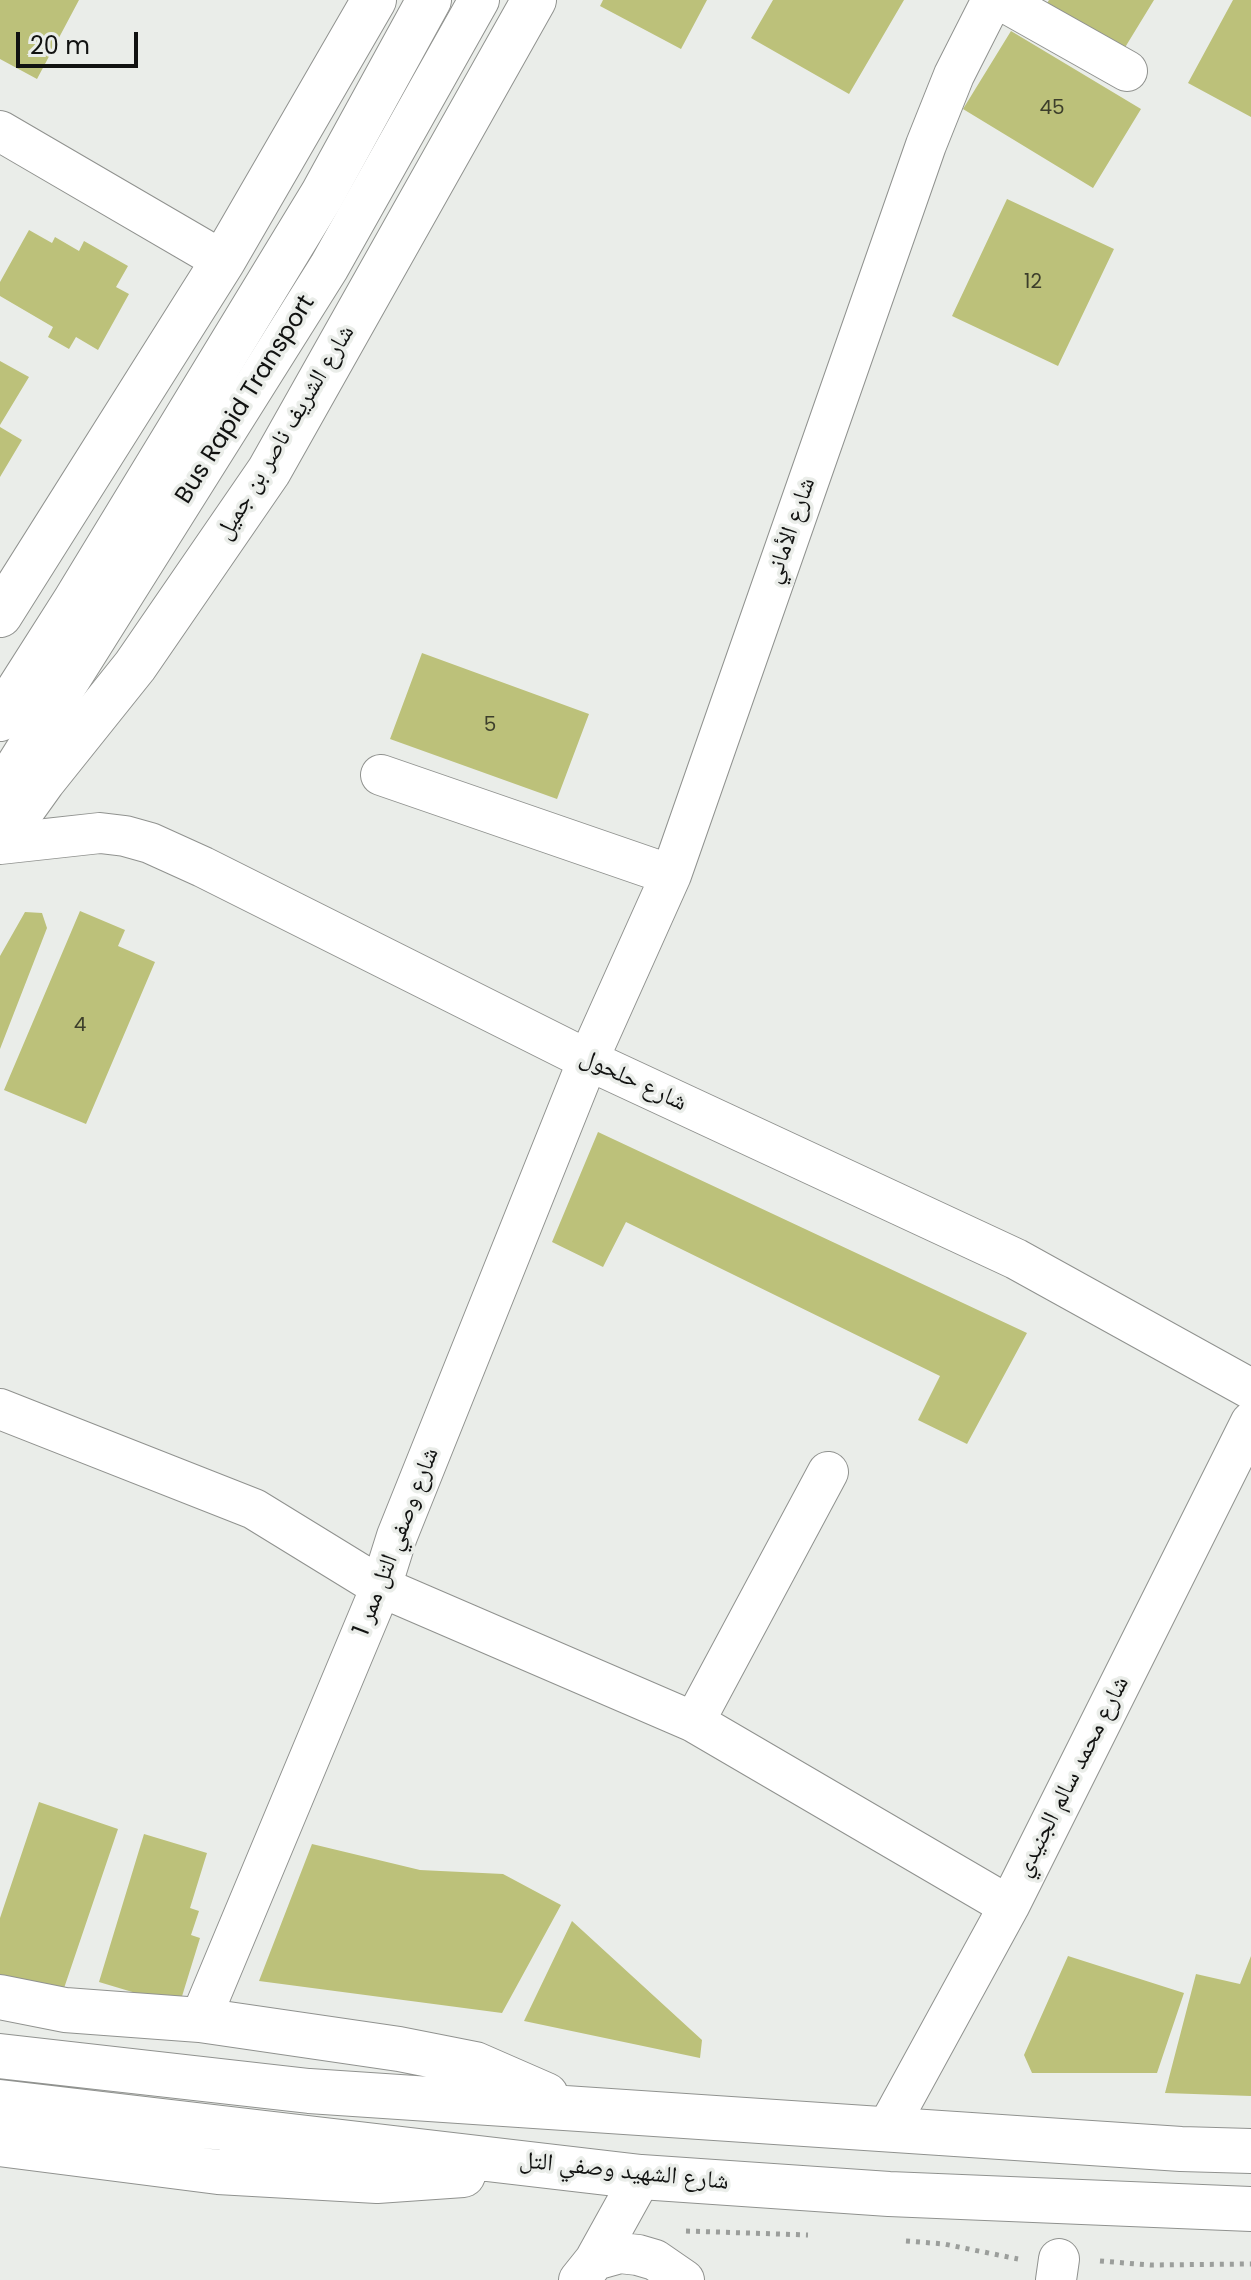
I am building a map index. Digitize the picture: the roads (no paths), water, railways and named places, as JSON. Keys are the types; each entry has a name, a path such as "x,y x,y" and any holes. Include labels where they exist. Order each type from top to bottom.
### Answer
{"main road":[{"path":"0,615 223,261 374,0"},
{"path":"0,719 322,195 429,0"},
{"name":"شارع الشريف ناصر بن جميل","path":"0,842 43,781 135,666 269,471 534,0"},
{"path":"0,570 41,549"},
{"path":"0,1997 65,2010 200,2020 399,2049 475,2064 578,2109"},
{"path":"0,2056 309,2091 1181,2149 1251,2151"},
{"name":"شارع الشهيد وصفي التل","path":"0,2102 641,2177 889,2194 1251,2209"},
{"path":"0,2144 218,2172 377,2181 550,2165"}],"street":[{"name":"Bus Rapid Transport","path":"0,791 329,267 479,0"},
{"name":"شارع الأماني","path":"588,1060 671,875 926,145 954,75 992,0"},
{"path":"1001,0 1127,71"},
{"path":"0,131 223,261"},
{"path":"381,775 671,875"},
{"path":"0,809 0,816"},
{"name":"شارع حلحول","path":"0,842 100,833 150,843 588,1060 1016,1259 1251,1389"},
{"name":"شارع وصفي التل ممر 1","path":"200,2020 381,1587 397,1536 588,1060"},
{"path":"0,1409 254,1509 381,1587 694,1722 1009,1906"},
{"name":"شارع محمد سالم الجنيدي","path":"887,2129 1009,1906 1251,1422"},
{"path":"694,1722 828,1472"},
{"path":"587,2270 641,2177"},
{"path":"587,2270 620,2253 670,2270"}]}
